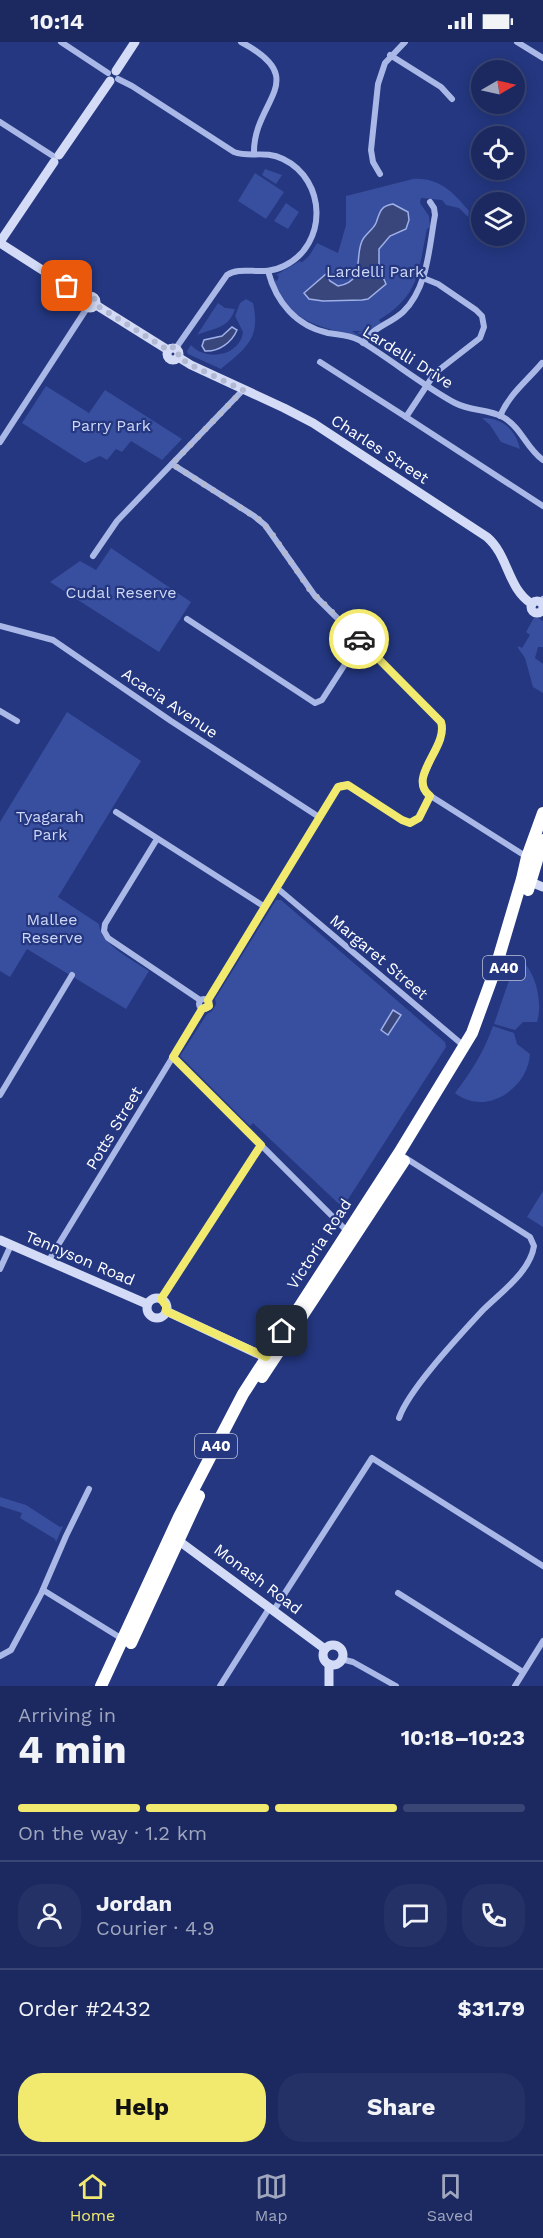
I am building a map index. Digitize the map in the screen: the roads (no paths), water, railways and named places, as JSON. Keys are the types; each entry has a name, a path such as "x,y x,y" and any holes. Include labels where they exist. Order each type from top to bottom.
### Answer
{"highway":[{"name":"Victoria Road","path":"269,1359 348,1231 428,1118 476,1041 505,965 526,880 527,857 543,813"},
{"name":"Victoria Road","path":"101,1686 175,1538 243,1394 269,1359 402,1155 465,1046 488,992 526,880 543,840"},
{"name":"Victoria Road","path":"108,1686 139,1628 175,1538"}],"street":[{"path":"61,42 234,152 243,155 254,153 275,156 296,167 310,185 317,208 314,232 302,252 284,267 268,272 238,270 227,274 174,352"},
{"path":"0,242 135,42"},
{"path":"241,42 268,60 277,77 275,92 256,130 254,153"},
{"path":"380,174 373,162 371,150 378,84 390,55 405,42"},
{"path":"517,42 543,58"},
{"path":"390,55 441,87 452,99"},
{"path":"0,122 55,158"},
{"path":"363,343 370,333 399,315 410,305 418,292 423,278 435,215 430,202"},
{"name":"Charles Street","path":"0,242 90,303 174,352 191,365 313,423 487,537 502,554 516,590 540,605"},
{"name":"Lardelli Drive","path":"268,272 277,296 296,318 314,329 348,336 363,343 458,404 500,416 518,429 531,449 543,460"},
{"path":"406,417 437,370 480,338 484,331 482,316 476,310 423,278"},
{"path":"0,442 90,303"},
{"path":"320,362 543,506"},
{"path":"500,416 506,402 516,389 542,363"},
{"path":"93,556 117,521 243,390"},
{"path":"172,464 260,520 310,590 441,722 443,730 441,738 422,780 423,788 430,796 527,857"},
{"path":"187,619 315,703 322,700 360,641"},
{"name":"Acacia Avenue","path":"0,626 51,639 171,721 319,817"},
{"path":"0,711 17,721"},
{"path":"157,839 105,924 104,931 108,938 204,1000 277,888 336,789 342,785 348,785 407,822 419,818 430,796"},
{"path":"116,812 265,907"},
{"path":"526,880 543,887"},
{"name":"Margaret Street","path":"277,888 465,1046"},
{"path":"0,1095 72,975"},
{"name":"Potts Street","path":"49,1260 202,1009 209,1006 204,1000"},
{"path":"173,1057 348,1231"},
{"path":"161,1299 261,1145"},
{"path":"399,1418 421,1382 473,1321 516,1278 531,1256 534,1246 530,1237 402,1155"},
{"name":"Tennyson Road","path":"0,1240 147,1304"},
{"path":"0,1269 11,1245"},
{"path":"151,1299 161,1299 166,1306 166,1311 162,1316 155,1317 148,1313 147,1304 151,1299"},
{"path":"166,1311 269,1359"},
{"path":"220,1686 372,1458 543,1566"},
{"path":"0,1656 11,1650 43,1590 89,1489"},
{"name":"Monash Road","path":"175,1538 326,1649"},
{"path":"43,1590 124,1640"},
{"path":"398,1593 523,1672"},
{"path":"514,1686 543,1641"},
{"path":"329,1686 329,1664 323,1657 326,1649 336,1646 341,1650 341,1659"},
{"path":"329,1664 335,1664 341,1659"},
{"path":"341,1659 353,1662 396,1686"}],"park label":[{"name":"Lardelli Park","path":"375,271"},
{"name":"Parry Park","path":"111,425"},
{"name":"Cudal Reserve","path":"121,592"},
{"name":"Tyagarah Park","path":"50,825"},
{"name":"Mallee Reserve","path":"52,928"}]}
